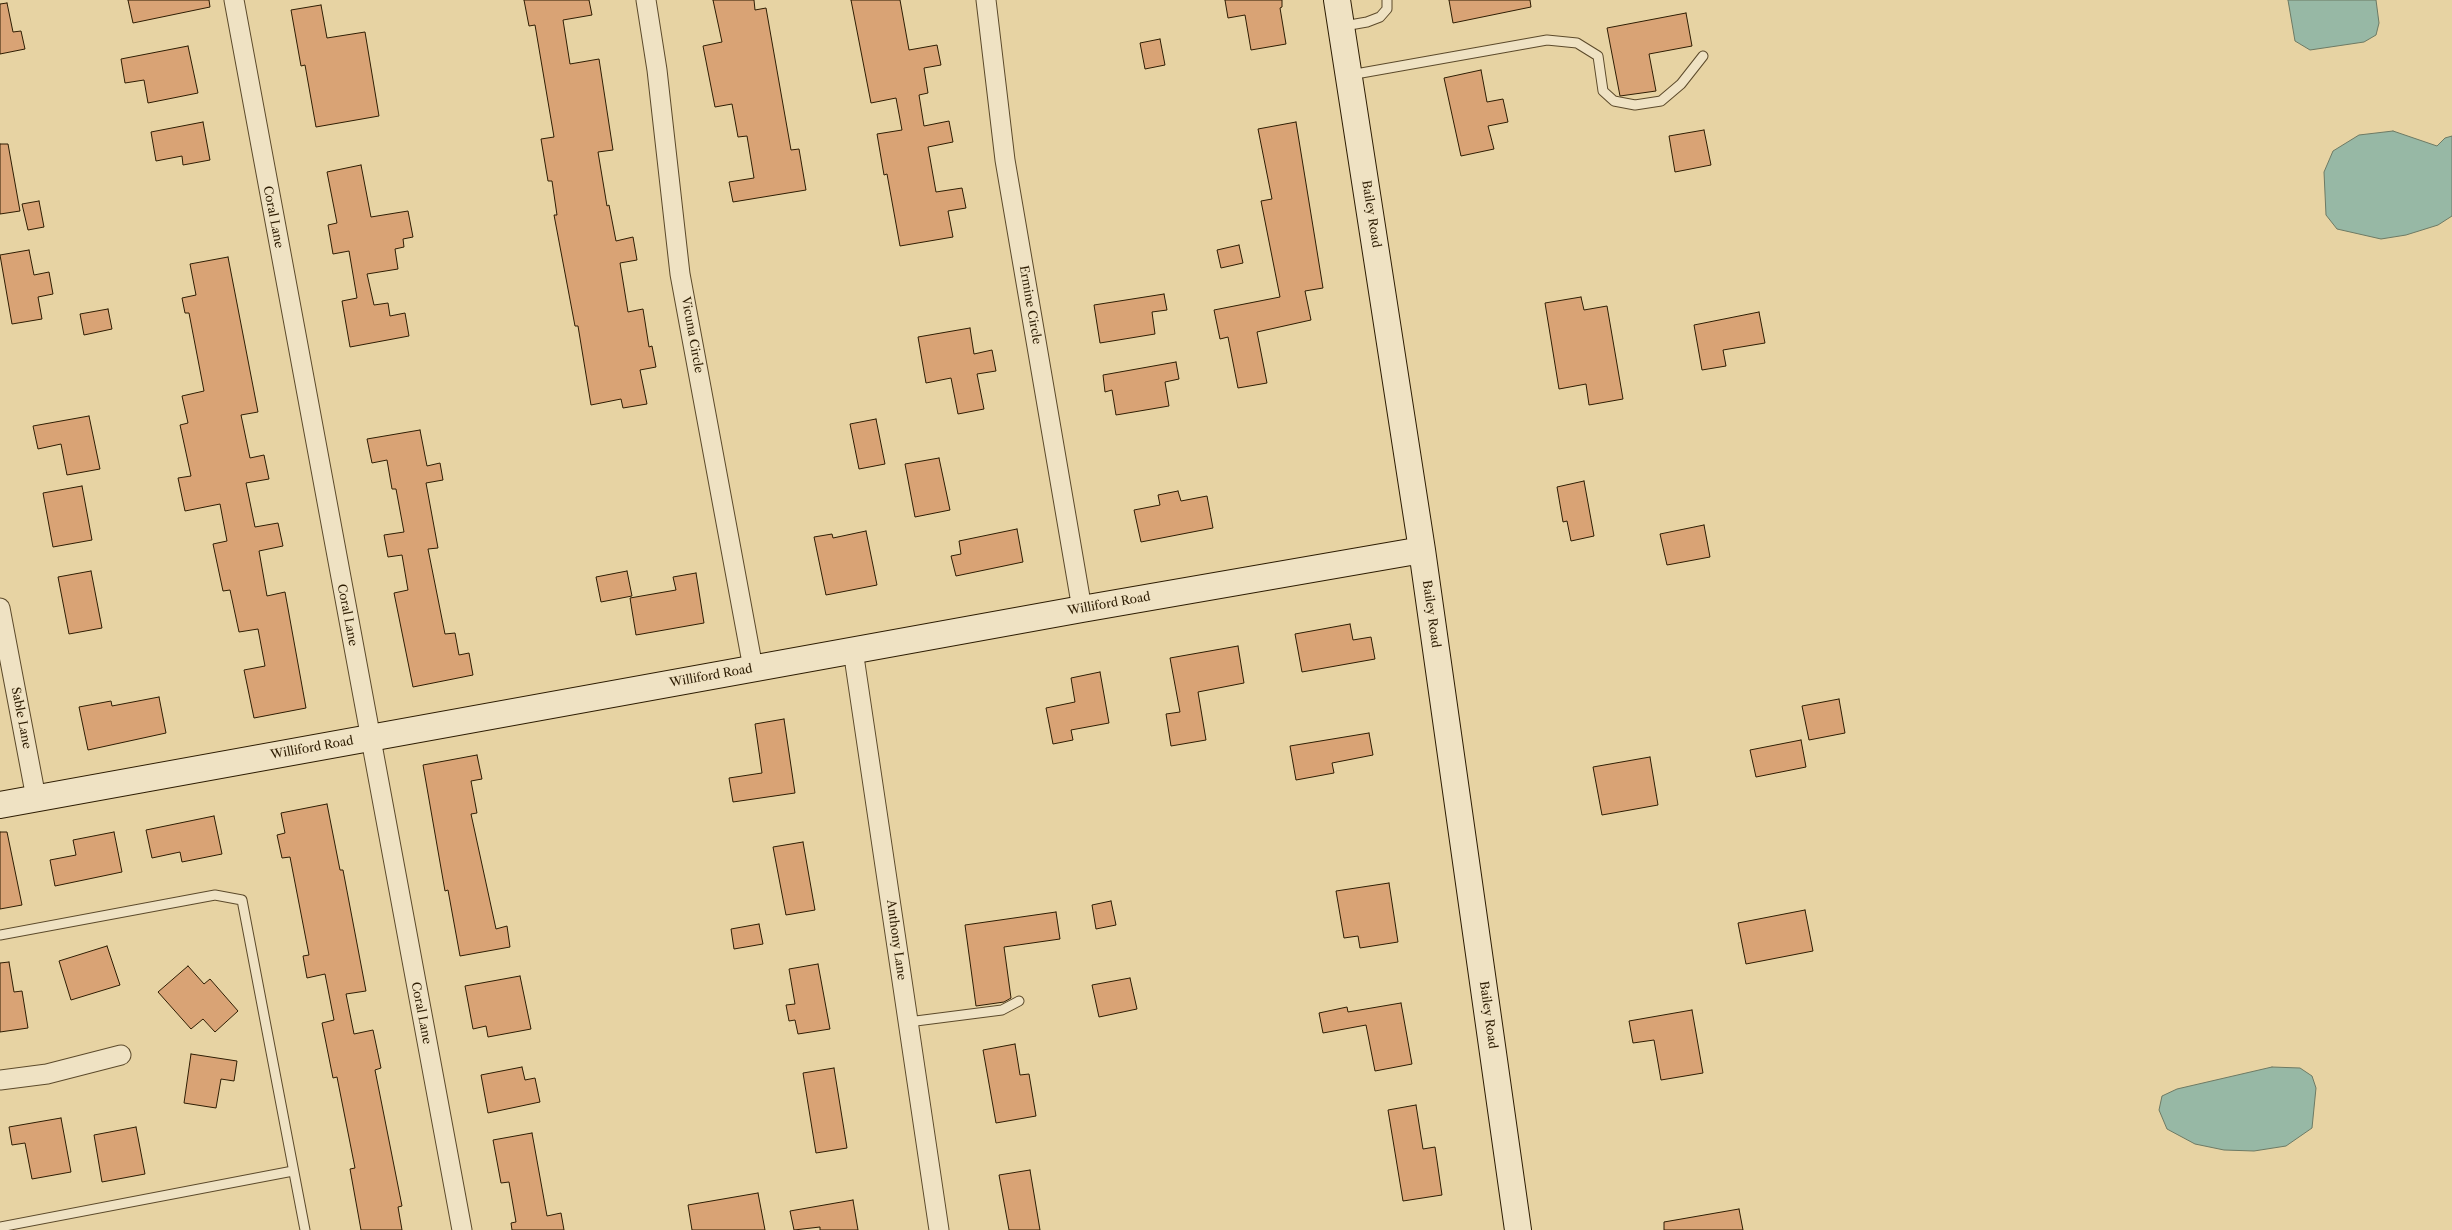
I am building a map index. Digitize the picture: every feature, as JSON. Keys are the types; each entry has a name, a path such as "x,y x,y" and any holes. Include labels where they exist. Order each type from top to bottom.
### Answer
{"street":[{"name":"Coral Lane","path":"234,0 462,1230"},
{"name":"Vicuna Circle","path":"646,0 657,70 680,274 753,668"},
{"name":"Ermine Circle","path":"986,0 1005,160 1082,608"},
{"name":"Bailey Road","path":"1337,0 1422,550 1518,1230"},
{"name":"Williford Road","path":"0,805 1082,608 1422,550"},
{"name":"Sable Lane","path":"0,608 36,798"},
{"name":"Anthony Lane","path":"853,650 938,1230"},
{"path":"0,1080 48,1074 121,1055"}],"lane":[{"path":"1342,26 1367,22 1380,17 1387,9 1387,0"},
{"path":"1349,74 1547,40 1577,43 1598,56 1603,91 1614,101 1634,105 1661,101 1681,84 1703,56"},
{"path":"0,935 215,895 242,900 305,1230"},
{"path":"908,1022 1002,1010 1019,1001"},
{"path":"0,1226 293,1171"}],"shaded area":[{"path":"2288,0 2376,0 2379,23 2376,35 2364,42 2310,50 2295,41"},
{"path":"2393,131 2437,146 2445,138 2452,136 2452,216 2438,225 2406,235 2381,239 2337,229 2326,215 2324,172 2333,151 2359,135"},
{"path":"2272,1067 2300,1068 2312,1076 2316,1088 2312,1128 2286,1146 2254,1151 2224,1150 2195,1144 2167,1129 2159,1110 2162,1096 2177,1089"}],"building":[{"path":"128,0 209,0 210,7 133,23"},
{"path":"524,0 589,0 592,15 563,20 570,64 599,59 613,150 598,152 607,206 609,205 616,241 633,237 637,260 620,263 628,312 643,309 649,347 652,346 656,367 640,370 647,404 623,408 621,399 591,405 578,326 575,326 554,215 557,215 552,181 548,181 541,139 554,137 535,25 529,26"},
{"path":"713,0 754,0 755,10 766,8 791,150 799,149 806,190 733,202 729,182 754,178 747,136 738,137 732,104 715,107 703,46 722,42"},
{"path":"851,0 900,0 909,50 937,45 941,65 924,68 928,93 919,95 924,126 949,121 953,142 928,147 936,192 962,188 966,208 948,211 953,237 900,246 887,174 884,175 877,134 902,130 896,98 871,103"},
{"path":"1225,0 1282,0 1282,7 1280,8 1286,44 1251,50 1245,15 1228,18"},
{"path":"1449,0 1530,0 1531,7 1453,23"},
{"path":"7,3 13,32 21,31 25,49 0,54 0,4"},
{"path":"321,5 327,38 365,32 379,116 316,127 305,65 301,66 291,10"},
{"path":"1686,13 1692,46 1649,54 1656,91 1620,96 1607,28"},
{"path":"1160,39 1165,65 1145,69 1140,43"},
{"path":"188,46 198,93 148,103 144,80 125,83 121,59"},
{"path":"1481,70 1487,102 1503,99 1508,122 1488,126 1494,149 1461,156 1444,78"},
{"path":"203,122 210,160 183,165 182,156 156,161 151,132"},
{"path":"1296,122 1323,288 1305,291 1311,320 1257,332 1267,383 1238,388 1228,337 1220,339 1214,310 1280,297 1261,201 1272,199 1258,129"},
{"path":"1704,130 1711,165 1675,172 1669,136"},
{"path":"0,144 8,144 20,211 0,214"},
{"path":"361,165 371,217 408,211 413,237 403,239 404,247 395,249 398,269 367,274 374,305 388,303 390,316 405,313 409,336 350,347 342,301 357,298 349,251 333,254 328,225 337,223 327,172"},
{"path":"39,201 44,227 28,230 22,204"},
{"path":"1239,245 1243,263 1221,268 1217,250"},
{"path":"29,250 34,275 49,272 53,294 38,297 42,319 12,324 0,255"},
{"path":"228,257 258,412 241,415 250,458 264,455 269,479 246,483 255,527 278,523 283,546 259,551 267,596 285,592 306,708 254,718 244,670 265,666 258,629 239,632 230,590 223,591 213,544 227,541 220,504 185,511 178,478 191,476 180,425 188,423 182,396 204,391 189,313 185,313 182,298 196,295 190,264"},
{"path":"1164,294 1167,310 1152,312 1155,334 1100,343 1094,305"},
{"path":"1581,297 1584,310 1607,306 1623,399 1589,405 1586,384 1559,389 1545,303"},
{"path":"108,309 112,329 84,335 80,314"},
{"path":"1759,312 1765,343 1723,350 1726,366 1702,370 1694,325"},
{"path":"970,328 974,354 992,350 996,371 977,374 984,409 958,414 951,378 926,383 918,337"},
{"path":"1176,362 1179,379 1165,382 1169,406 1116,415 1112,390 1105,392 1103,375"},
{"path":"89,416 100,469 67,475 61,444 38,449 33,426"},
{"path":"876,419 885,464 859,469 850,424"},
{"path":"420,430 427,466 440,463 443,480 426,483 438,548 428,549 445,634 455,633 459,655 469,653 473,675 413,687 394,593 408,590 402,555 388,557 384,535 404,532 396,489 392,489 387,460 372,463 367,439"},
{"path":"939,458 950,510 915,517 905,464"},
{"path":"1584,481 1594,536 1571,541 1567,521 1563,522 1557,487"},
{"path":"82,486 92,540 53,547 43,493"},
{"path":"1178,491 1181,501 1207,496 1213,528 1141,542 1134,510 1160,505 1158,495"},
{"path":"1704,525 1710,557 1667,565 1660,534"},
{"path":"1017,529 1023,562 956,576 951,556 961,554 959,541"},
{"path":"866,531 877,585 826,595 814,537 832,534 833,538"},
{"path":"91,571 102,628 69,634 58,577"},
{"path":"627,571 632,596 601,602 596,577"},
{"path":"696,573 704,623 636,635 630,598 676,590 673,577"},
{"path":"1350,624 1353,640 1371,637 1375,659 1302,672 1295,634"},
{"path":"1238,646 1244,683 1198,692 1206,740 1171,746 1166,714 1180,712 1170,658"},
{"path":"1100,672 1109,723 1071,730 1073,740 1053,744 1046,708 1075,702 1071,678"},
{"path":"159,697 166,733 88,750 79,707 111,701 112,706"},
{"path":"1839,699 1845,733 1809,740 1802,706"},
{"path":"784,719 795,793 733,802 729,778 762,773 755,724"},
{"path":"1369,733 1373,755 1332,763 1334,773 1296,780 1290,746"},
{"path":"1801,740 1806,767 1756,777 1750,750"},
{"path":"477,755 482,779 471,781 477,813 471,814 496,929 507,926 510,947 460,956 448,890 445,891 423,765"},
{"path":"1650,757 1658,805 1602,815 1593,767"},
{"path":"327,804 340,870 343,870 366,991 346,994 354,1034 373,1030 381,1068 375,1070 402,1206 398,1207 402,1230 361,1230 350,1169 355,1168 337,1077 333,1078 322,1023 334,1020 325,974 307,978 303,956 309,955 290,857 282,858 277,835 285,833 281,813"},
{"path":"214,816 222,854 182,862 180,852 152,858 146,830"},
{"path":"0,832 7,832 22,905 0,909"},
{"path":"114,832 122,872 55,886 50,860 76,855 73,840"},
{"path":"803,842 815,910 786,915 773,847"},
{"path":"1389,883 1398,942 1360,948 1358,936 1344,938 1336,891"},
{"path":"1111,901 1116,925 1096,929 1092,905"},
{"path":"1805,910 1813,951 1746,964 1738,923"},
{"path":"1056,912 1060,939 1004,947 1011,998 1004,1002 976,1006 965,925"},
{"path":"759,924 763,944 734,949 731,929"},
{"path":"107,946 120,985 71,1000 59,961"},
{"path":"9,962 14,992 22,991 28,1028 0,1032 0,963"},
{"path":"818,964 830,1029 798,1034 795,1020 789,1021 786,1005 795,1004 789,969"},
{"path":"188,966 204,984 210,979 238,1011 215,1032 203,1019 191,1029 158,992"},
{"path":"520,976 531,1029 488,1037 486,1026 473,1029 465,986"},
{"path":"1130,978 1137,1009 1099,1017 1092,985"},
{"path":"1401,1003 1412,1064 1375,1071 1366,1025 1323,1033 1319,1013 1347,1007 1348,1012"},
{"path":"1692,1010 1703,1073 1661,1080 1654,1040 1633,1043 1629,1021"},
{"path":"1015,1044 1020,1075 1029,1074 1036,1116 996,1123 983,1050"},
{"path":"191,1054 237,1061 234,1081 221,1079 216,1108 184,1103"},
{"path":"522,1067 525,1080 535,1078 540,1102 488,1113 481,1075"},
{"path":"834,1068 847,1148 816,1153 803,1073"},
{"path":"1416,1105 1423,1149 1435,1147 1442,1195 1403,1201 1388,1110"},
{"path":"61,1118 71,1172 32,1179 25,1143 12,1145 9,1127"},
{"path":"136,1127 145,1174 102,1182 94,1135"},
{"path":"532,1133 547,1216 561,1213 564,1230 512,1230 511,1223 516,1222 509,1182 501,1183 493,1140"},
{"path":"1030,1170 1040,1230 1009,1230 999,1175"},
{"path":"758,1193 765,1230 692,1230 688,1205"},
{"path":"853,1200 858,1230 820,1230 820,1227 794,1230 790,1211"},
{"path":"1739,1209 1743,1230 1664,1230 1664,1222"}]}
